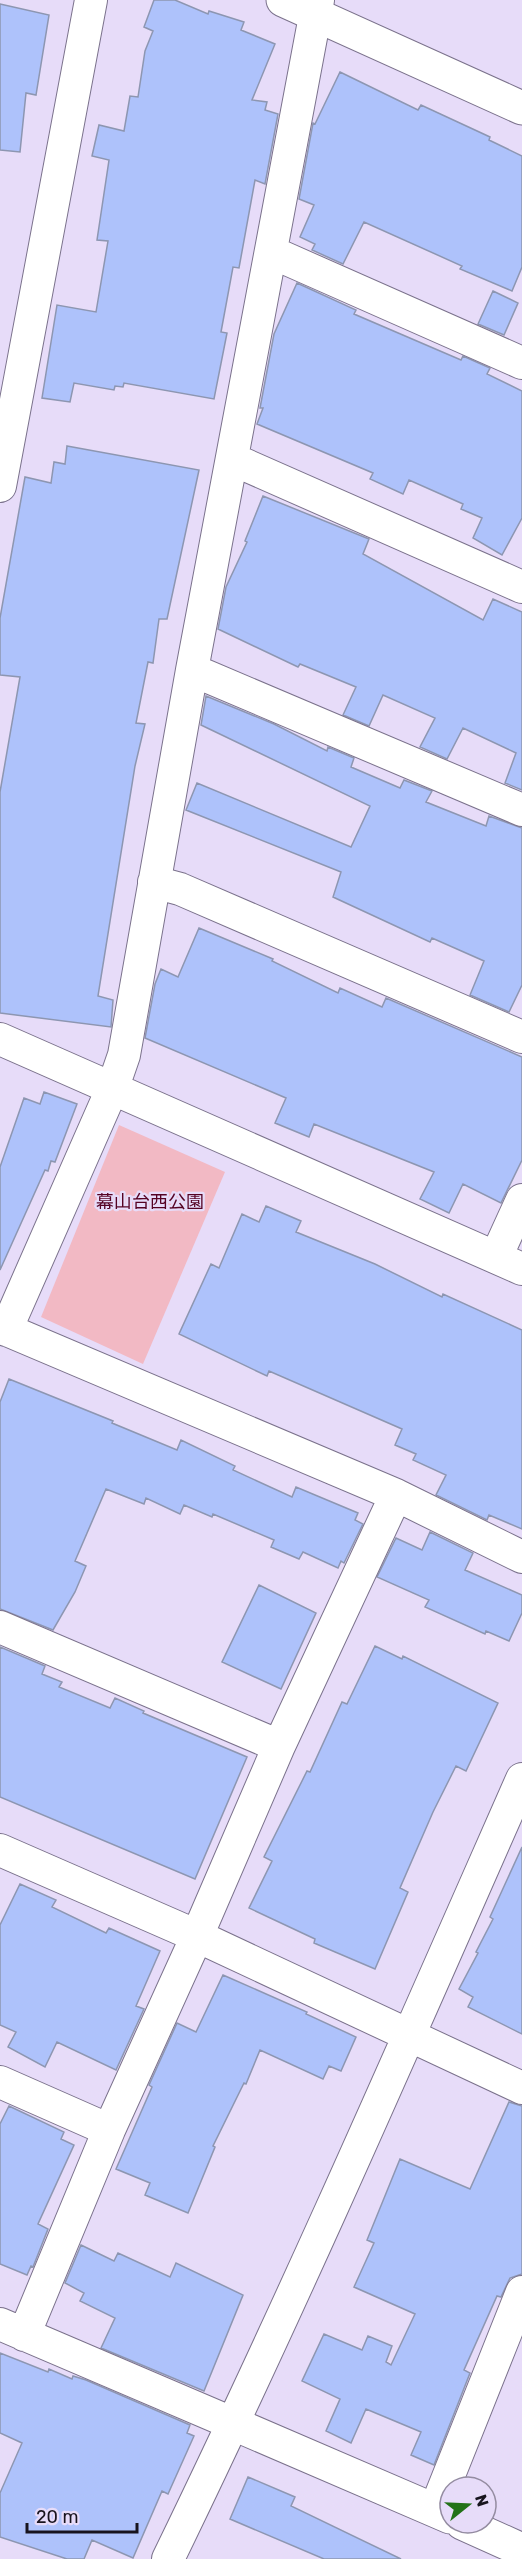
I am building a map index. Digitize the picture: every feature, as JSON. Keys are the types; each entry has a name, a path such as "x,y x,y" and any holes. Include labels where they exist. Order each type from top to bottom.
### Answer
{"street":[{"path":"0,486 91,0"},
{"path":"283,0 317,7 522,108"},
{"path":"317,7 192,670 124,1055 113,1087 3,1328 396,1495 522,1557"},
{"path":"271,252 522,363"},
{"path":"232,459 522,587"},
{"path":"192,670 522,810"},
{"path":"154,882 180,890 522,1037"},
{"path":"0,1039 509,1263 522,1200"},
{"path":"396,1495 279,1746 197,1936 109,2130 12,2330 438,2512"},
{"path":"0,1627 279,1746"},
{"path":"168,2559 234,2424 522,1779"},
{"path":"0,1850 197,1936 522,2088"},
{"path":"0,2082 109,2130"},
{"path":"463,2475 521,2299"},
{"path":"489,2535 522,2550"}],"green space":[{"name":"幕山台西公園","path":"119,1125 225,1172 143,1364 41,1317"}],"building":[{"path":"154,0 175,0 208,14 209,11 244,22 241,30 275,44 252,100 267,102 265,110 278,114 265,184 255,180 239,268 233,267 221,332 227,333 214,399 124,383 123,387 115,386 114,390 74,383 70,402 42,398 57,305 96,312 108,241 97,240 109,160 92,156 99,125 124,131 130,96 138,97 145,51 153,31 144,27"},
{"path":"0,4 49,15 36,95 26,93 20,152 0,150"},
{"path":"340,72 418,110 421,105 490,137 489,140 522,156 522,267 512,291 460,269 462,266 364,222 343,264 312,250 315,244 300,237 314,205 299,199 313,123 315,124"},
{"path":"297,283 356,310 354,314 461,360 463,356 490,368 487,374 522,391 522,518 502,555 473,538 482,518 461,509 463,504 409,480 403,494 370,479 373,473 257,424 263,408 260,408 274,334"},
{"path":"493,291 518,303 504,335 478,324"},
{"path":"67,446 199,470 167,619 159,619 153,663 148,662 136,723 145,724 135,766 98,996 113,1000 111,1027 0,1013 0,792 20,677 0,675 0,618 25,477 51,483 54,462 65,464"},
{"path":"263,496 369,539 363,554 483,620 493,599 522,612 522,790 505,783 516,753 463,728 447,759 420,747 435,718 383,695 369,726 343,715 356,687 300,664 298,667 218,629 226,587 247,542 245,541"},
{"path":"206,696 274,724 327,751 328,747 354,758 351,767 400,788 404,780 432,791 426,802 486,826 489,816 522,828 522,985 509,1012 470,995 484,961 432,938 430,942 333,897 341,872 186,810 197,783 351,847 370,806 201,725"},
{"path":"199,928 273,959 272,961 338,993 340,988 382,1007 386,998 522,1057 522,1160 501,1203 463,1184 449,1213 420,1199 434,1172 314,1124 309,1137 275,1123 286,1098 145,1038 155,984 161,969 178,977"},
{"path":"44,1092 77,1104 55,1162 51,1161 48,1171 45,1170 0,1270 0,1167 24,1098 40,1104"},
{"path":"266,1206 301,1221 296,1232 375,1264 442,1297 443,1294 522,1330 522,1529 489,1515 487,1520 436,1495 446,1475 413,1460 416,1454 395,1445 402,1429 269,1371 267,1376 179,1334 211,1264 219,1268 242,1214 259,1222"},
{"path":"9,1379 177,1450 181,1440 235,1466 233,1470 292,1497 296,1487 358,1513 355,1520 363,1524 344,1563 341,1561 338,1568 303,1552 299,1559 271,1547 274,1540 213,1514 212,1517 184,1505 180,1514 146,1498 144,1504 106,1489 75,1561 86,1566 75,1592 53,1630 0,1609 0,1402"},
{"path":"430,1532 473,1553 465,1570 522,1595 522,1613 509,1641 486,1631 485,1634 425,1607 429,1600 377,1577 396,1538 422,1550"},
{"path":"259,1585 316,1613 281,1689 222,1662"},
{"path":"375,1646 402,1659 403,1656 498,1703 466,1771 456,1766 433,1812 400,1888 408,1892 375,1969 314,1943 315,1939 249,1908 272,1861 264,1857 307,1771 310,1772 342,1702 347,1704"},
{"path":"0,1647 45,1666 42,1674 62,1682 59,1687 110,1708 115,1698 144,1711 143,1713 247,1757 195,1879 0,1797"},
{"path":"522,1847 522,2034 468,2007 473,1997 459,1989 478,1953 476,1952 493,1919 490,1917"},
{"path":"20,1884 56,1900 52,1907 106,1933 109,1928 160,1951 136,2006 144,2009 116,2070 57,2042 45,2067 8,2047 16,2032 0,2025 0,1925"},
{"path":"223,1975 307,2012 306,2014 356,2037 341,2071 329,2066 323,2079 260,2050 246,2084 244,2083 213,2146 215,2147 188,2213 145,2195 150,2183 116,2169 152,2087 149,2085 177,2023 196,2032"},
{"path":"509,2102 522,2106 522,2274 510,2278 501,2297 497,2296 464,2370 470,2373 434,2465 411,2455 421,2432 366,2409 351,2443 326,2431 340,2399 302,2381 324,2334 362,2350 368,2336 392,2346 386,2362 391,2365 415,2314 354,2287 374,2243 367,2240 400,2159 470,2189"},
{"path":"9,2106 64,2132 61,2139 74,2145 38,2224 48,2229 33,2267 31,2266 27,2275 0,2264 0,2124"},
{"path":"81,2245 114,2261 118,2253 170,2277 176,2263 243,2295 204,2391 101,2348 115,2318 80,2301 84,2293 65,2283"},
{"path":"0,2353 48,2372 49,2369 72,2379 73,2376 86,2380 190,2425 187,2433 194,2436 168,2494 162,2491 133,2558 92,2540 84,2559 67,2559 0,2537 0,2493 22,2443 0,2433"},
{"path":"248,2477 295,2497 291,2506 401,2559 324,2559 230,2519"}]}
